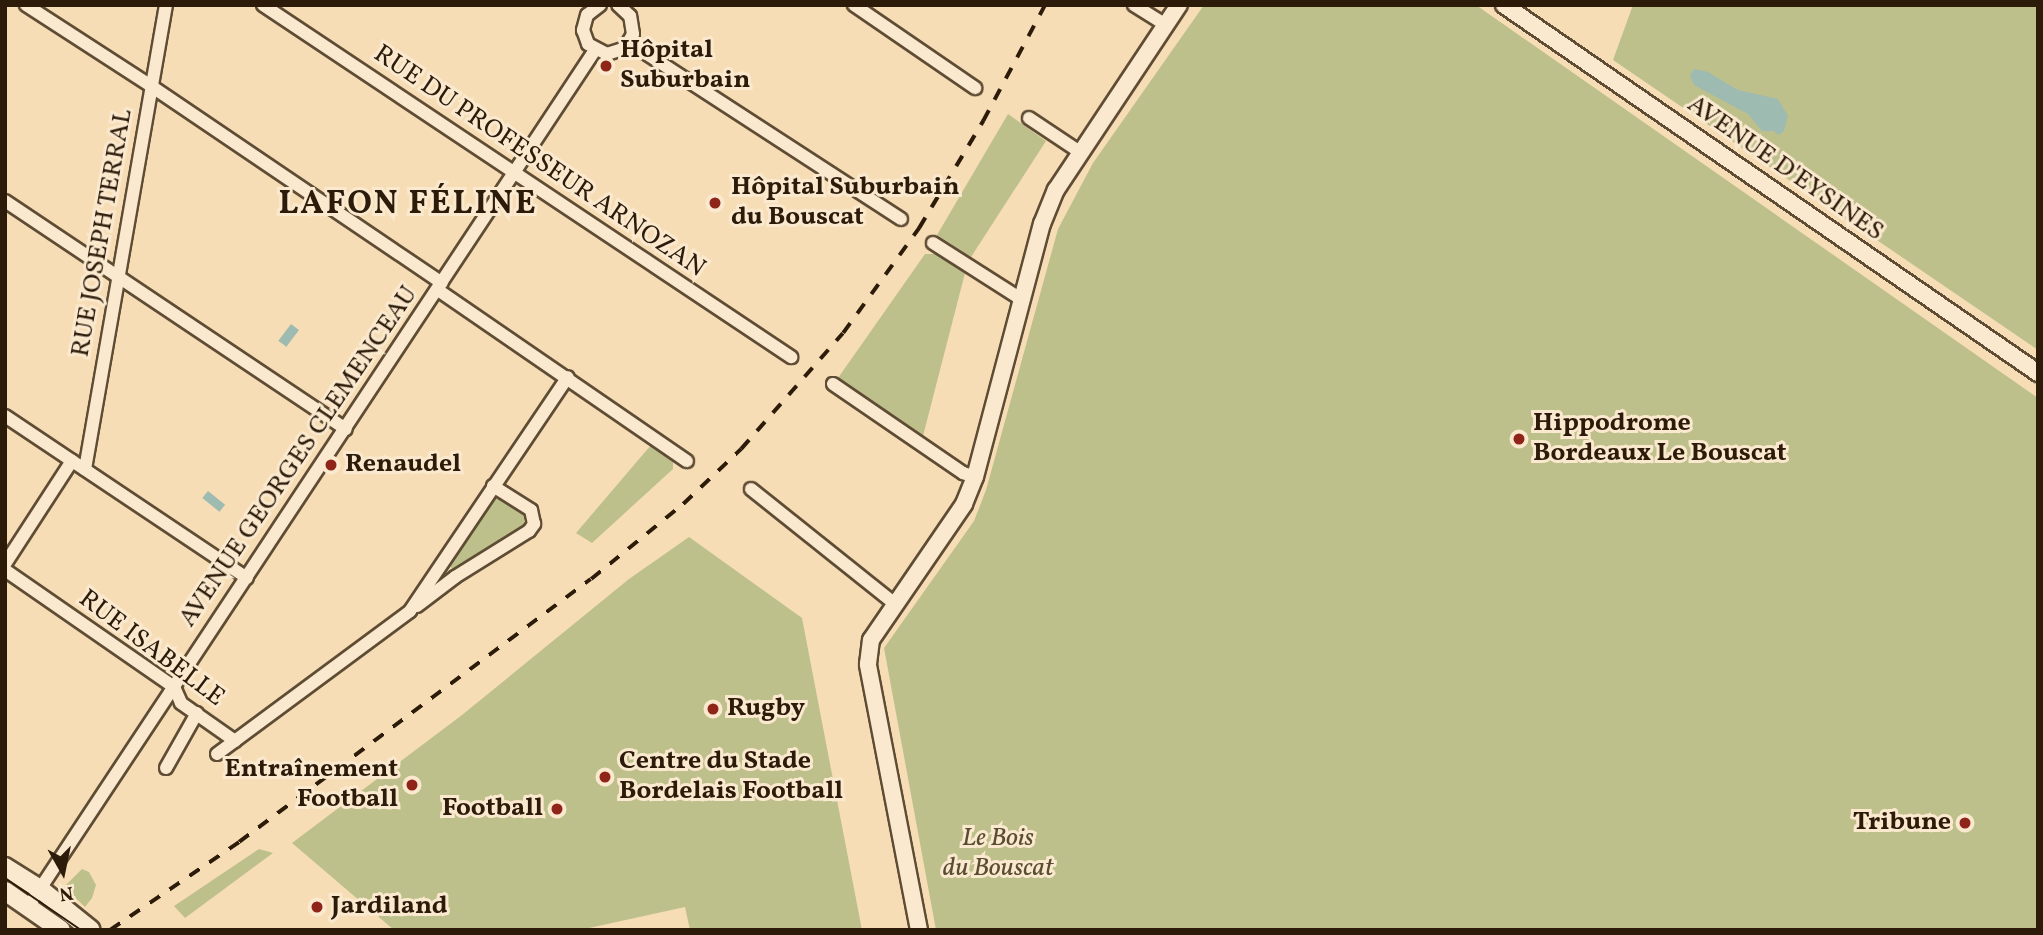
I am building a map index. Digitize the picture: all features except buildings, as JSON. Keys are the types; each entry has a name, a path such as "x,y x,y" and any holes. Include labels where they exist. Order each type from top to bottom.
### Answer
{"main road":[{"path":"5,867 40,889 91,930"},
{"path":"5,891 61,930"}],"street":[{"path":"26,5 152,86 687,461"},
{"name":"RUE JOSEPH TERRAL","path":"85,469 166,5"},
{"name":"RUE DU PROFESSEUR ARNOZAN","path":"263,5 791,357"},
{"path":"600,5 583,10 584,37 595,50 613,54 630,43 634,24 622,6"},
{"path":"854,5 975,88"},
{"path":"1134,5 1166,25"},
{"path":"919,930 868,664 871,640 964,504 975,477 1048,206 1080,152 1180,5"},
{"name":"AVENUE D'EYSINES","path":"1504,5 2038,373"},
{"path":"630,43 901,219"},
{"name":"AVENUE GEORGES CLEMENCEAU","path":"28,907 595,50"},
{"path":"1029,118 1080,152"},
{"path":"5,201 346,429"},
{"path":"933,243 1021,299"},
{"path":"410,611 568,377"},
{"path":"833,384 963,472 975,477"},
{"path":"5,416 247,578"},
{"path":"5,564 72,461"},
{"path":"217,754 455,577 529,531 534,524 531,510 493,486"},
{"path":"751,489 895,604"},
{"name":"RUE ISABELLE","path":"5,570 173,687 181,702 235,741"},
{"path":"166,768 197,713"}],"green space":[{"name":"Hippodrome Bordeaux Le Bouscat","path":"1204,5 1476,5 2038,398 2038,930 936,930 884,648 974,521 986,490 1058,229 1093,163"},
{"path":"1633,5 2038,5 2038,350 1613,60"},
{"path":"1008,114 1046,141 971,257 937,235"},
{"path":"925,254 936,254 965,273 923,436 838,378"},
{"path":"651,445 673,460 673,469 592,543 576,533"},
{"path":"493,498 503,499 521,511 525,518 524,525 519,531 454,572 449,564"},
{"name":"Centre du Stade Bordelais Football","path":"689,537 802,618 862,930 690,930 685,907 580,930 394,930 292,843 462,715 629,579"},
{"path":"259,849 273,853 185,918 174,906"},
{"path":"82,869 89,872 96,885 92,898 85,907 64,887"}],"water":[{"path":"1694,69 1708,72 1738,90 1778,99 1788,116 1784,131 1779,135 1773,131 1762,131 1748,114 1694,85 1690,75"},
{"path":"291,324 299,330 286,347 278,341"},
{"path":"208,491 225,505 219,512 202,498"}],"tram line":[{"path":"5,878 81,930"}],"railway":[{"path":"110,930 239,842 591,579 683,504 741,449 843,333 919,228 983,121 1045,5"}],"place":[{"name":"Hôpital Suburbain","path":"606,66"},
{"name":"Hôpital Suburbain du Bouscat","path":"715,203"},
{"name":"Hippodrome Bordeaux Le Bouscat","path":"1519,439"},
{"name":"Renaudel","path":"331,465"},
{"name":"Rugby","path":"713,709"},
{"name":"Centre du Stade Bordelais Football","path":"605,777"},
{"name":"Entraînement Football","path":"412,785"},
{"name":"Football","path":"557,809"},
{"name":"Tribune","path":"1965,823"},
{"name":"Jardiland","path":"317,907"}],"district":[{"name":"LAFON FÉLINE","path":"408,206"}],"park label":[{"name":"Le Bois du Bouscat","path":"998,854"}]}
